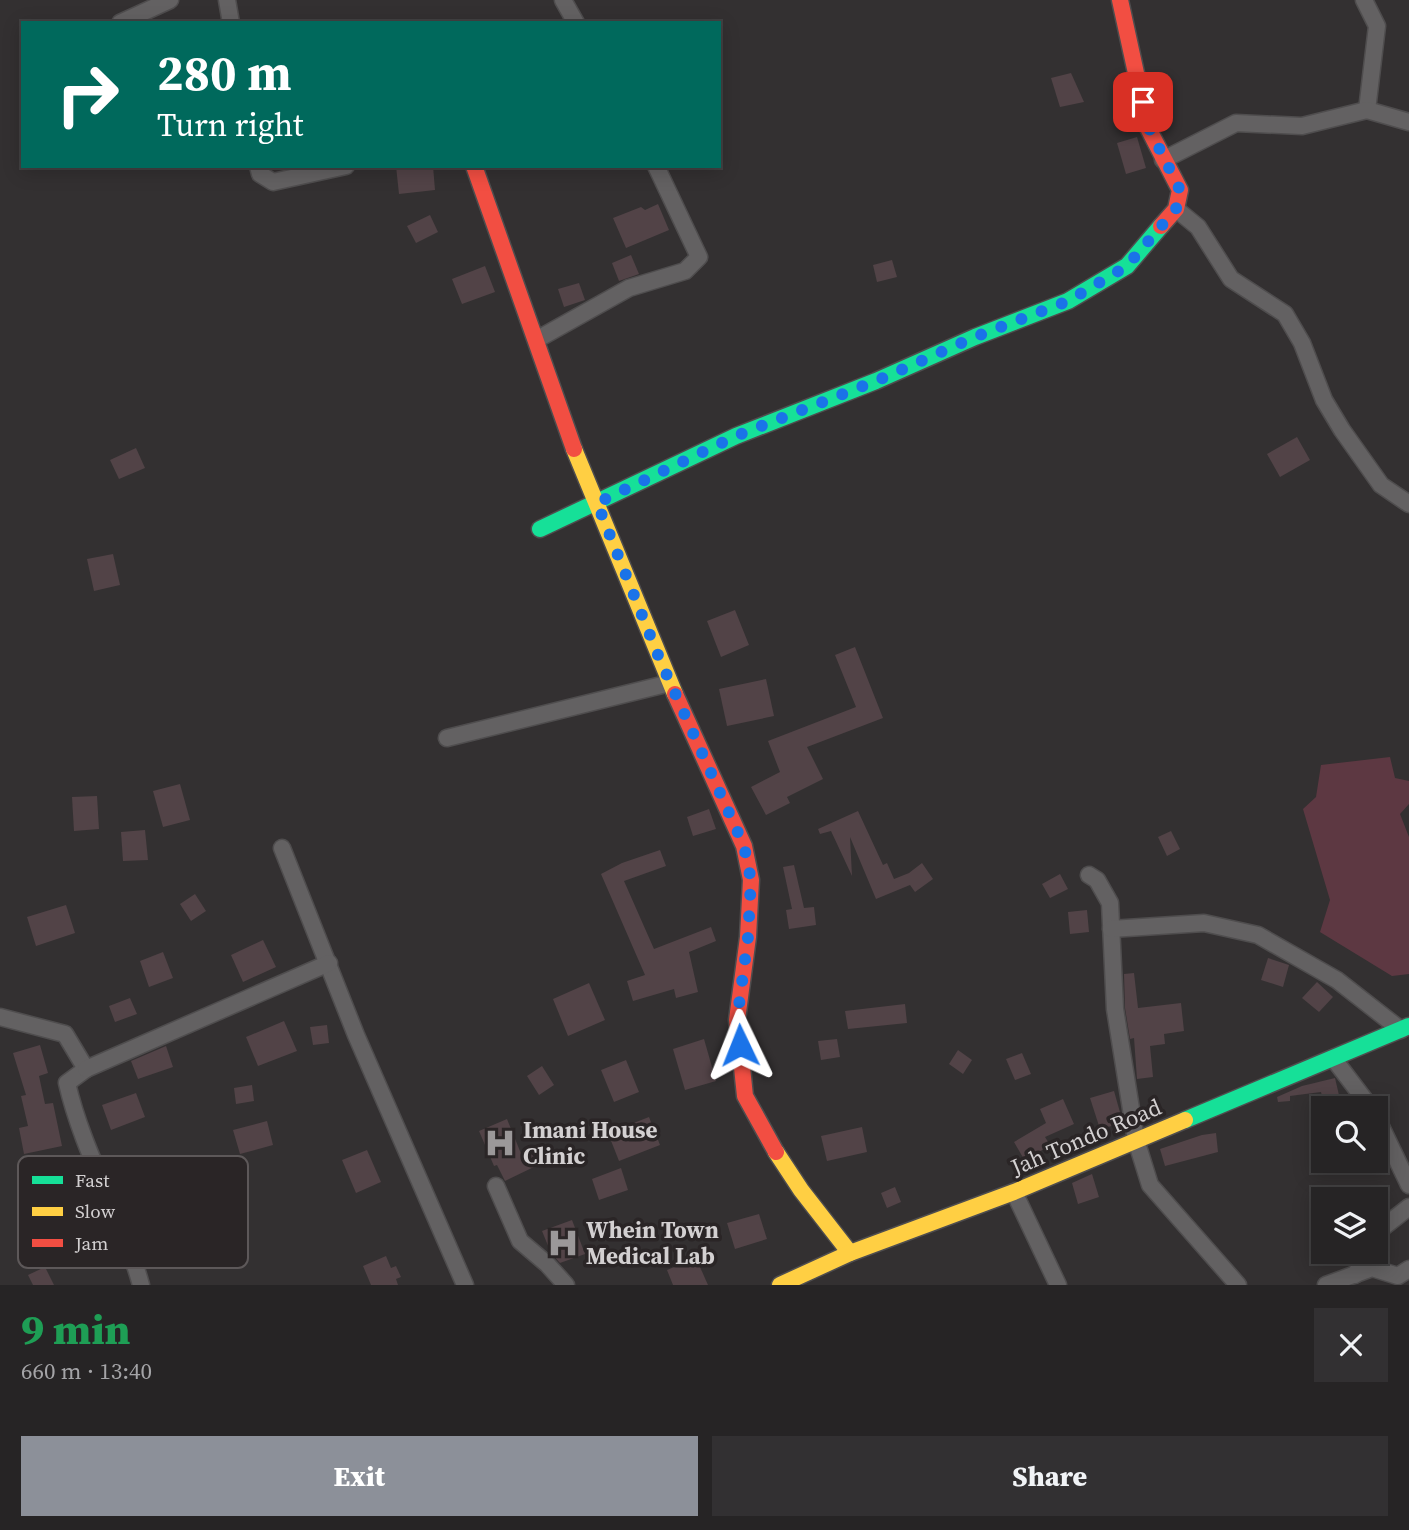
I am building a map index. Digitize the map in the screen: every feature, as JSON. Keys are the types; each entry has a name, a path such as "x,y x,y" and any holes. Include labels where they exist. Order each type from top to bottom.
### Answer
{"street":[{"path":"124,21 170,0"},
{"path":"227,0 231,21"},
{"path":"563,0 575,21"},
{"path":"540,529 736,436 1068,301 1127,266 1176,209 1180,190 1149,128 1120,0"},
{"path":"1364,0 1377,26 1367,110"},
{"path":"1163,160 1236,122 1303,126 1367,110 1409,122"},
{"path":"258,168 260,174 274,182 337,168"},
{"path":"475,168 572,445 670,683 744,846 751,880 748,937 737,1020 745,1096 772,1146 801,1190 850,1253"},
{"path":"536,341 629,288 685,271 699,257 657,168"},
{"path":"1176,209 1198,227 1231,278 1285,314 1302,344 1324,400 1342,430 1381,485 1409,504"},
{"path":"447,738 670,683"},
{"path":"282,848 356,1035 465,1285"},
{"path":"1089,875 1097,880 1110,903 1115,1009 1136,1140 1150,1185 1238,1285"},
{"path":"1111,929 1204,923 1258,935 1337,980 1405,1028"},
{"path":"92,1156 74,1115 67,1083 86,1069 329,962"},
{"path":"0,1017 65,1034 86,1069"},
{"name":"Jah Tondo Road","path":"780,1285 850,1253 1014,1192 1405,1028"},
{"path":"1333,1058 1362,1096"},
{"path":"1388,1141 1409,1185"},
{"path":"496,1186 520,1241 566,1285"},
{"path":"1014,1192 1058,1285"},
{"path":"1388,1224 1409,1207"},
{"path":"1355,1275 1361,1264"},
{"path":"135,1268 141,1285"},
{"path":"1326,1285 1372,1268 1398,1276 1409,1269"}],"shaded area":[{"path":"1390,757 1395,778 1409,781 1409,804 1400,814 1409,837 1409,974 1392,976 1320,932 1330,900 1303,809 1316,797 1321,765"}],"building":[{"path":"1071,73 1084,102 1060,107 1051,78"},
{"path":"1137,137 1146,168 1126,174 1117,143"},
{"path":"396,168 433,168 435,190 399,194"},
{"path":"658,204 669,230 626,248 613,218 641,207 645,210"},
{"path":"430,215 438,232 416,243 407,226"},
{"path":"631,255 639,274 619,281 612,263"},
{"path":"892,260 897,277 877,282 873,265"},
{"path":"485,266 495,292 462,304 452,279"},
{"path":"579,283 585,300 564,307 558,289"},
{"path":"1297,437 1310,460 1280,477 1267,454"},
{"path":"136,448 145,468 119,479 110,460"},
{"path":"113,554 120,585 94,591 87,559"},
{"path":"735,610 749,645 721,657 707,621"},
{"path":"855,647 883,718 807,747 823,779 787,797 790,803 766,815 751,787 780,772 768,741 856,707 835,655"},
{"path":"766,679 774,716 727,726 719,689"},
{"path":"180,784 190,820 163,827 153,791"},
{"path":"97,796 99,829 74,831 72,797"},
{"path":"709,809 716,829 693,836 687,817"},
{"path":"858,811 883,865 887,863 894,879 909,873 922,863 933,879 915,892 910,885 876,899 850,837 852,876 831,831 820,834 818,829"},
{"path":"145,830 148,860 123,861 121,832"},
{"path":"1171,831 1180,849 1167,856 1158,837"},
{"path":"660,850 666,866 624,881 654,949 711,927 716,941 689,952 698,992 676,998 674,989 633,1001 627,981 645,975 601,874 622,863"},
{"path":"794,865 804,908 814,907 816,925 789,929 786,910 792,909 783,867"},
{"path":"1060,874 1068,889 1050,898 1042,884"},
{"path":"195,894 206,911 191,921 180,904"},
{"path":"66,905 75,933 36,946 27,917"},
{"path":"1087,910 1089,932 1070,934 1068,912"},
{"path":"263,940 276,967 243,982 231,955"},
{"path":"163,952 173,978 149,987 140,961"},
{"path":"1268,958 1289,965 1283,987 1261,980"},
{"path":"1134,973 1138,1008 1181,1003 1184,1031 1164,1034 1165,1044 1150,1046 1153,1077 1137,1079 1134,1038 1130,1039 1125,1008 1124,974"},
{"path":"1317,982 1333,997 1319,1012 1302,998"},
{"path":"589,983 605,1020 568,1036 553,999"},
{"path":"130,998 137,1014 115,1022 109,1006"},
{"path":"905,1004 907,1023 848,1029 845,1011"},
{"path":"284,1021 297,1051 258,1066 246,1037"},
{"path":"327,1025 329,1043 313,1045 310,1027"},
{"path":"704,1039 716,1081 685,1090 673,1049"},
{"path":"837,1039 840,1057 821,1060 818,1041"},
{"path":"40,1045 48,1073 39,1076 45,1104 53,1103 62,1146 24,1154 19,1128 28,1126 21,1096 26,1095 13,1053"},
{"path":"166,1046 173,1067 138,1079 131,1061"},
{"path":"958,1050 972,1060 963,1074 949,1064"},
{"path":"1022,1053 1031,1074 1015,1080 1006,1059"},
{"path":"626,1060 639,1092 614,1102 601,1070"},
{"path":"542,1066 554,1085 539,1095 527,1076"},
{"path":"1335,1078 1339,1096 1322,1096 1321,1092 1290,1096 1290,1101 1278,1102 1277,1097 1302,1086"},
{"path":"252,1085 254,1101 236,1104 234,1088"},
{"path":"1114,1091 1123,1123 1100,1129 1090,1098"},
{"path":"136,1093 145,1117 111,1130 102,1105"},
{"path":"1063,1099 1074,1124 1045,1137 1050,1145 1025,1161 1014,1142 1046,1123 1040,1109"},
{"path":"649,1117 660,1145 619,1161 608,1133"},
{"name":"Imani House Clinic","path":"507,1119 522,1156 532,1152 538,1165 505,1181 497,1165 494,1166 479,1131"},
{"path":"267,1121 273,1145 240,1154 233,1130"},
{"path":"862,1127 867,1152 827,1161 821,1136"},
{"path":"1216,1133 1218,1152 1165,1166 1160,1149"},
{"path":"367,1150 381,1182 356,1193 342,1160"},
{"path":"621,1168 628,1190 599,1200 592,1179"},
{"path":"1092,1174 1099,1197 1078,1204 1072,1183"},
{"path":"895,1187 901,1202 887,1208 881,1193"},
{"path":"759,1214 767,1239 735,1249 727,1223"},
{"name":"Whein Town Medical Lab","path":"572,1220 585,1254 560,1263 551,1253 542,1231"},
{"path":"386,1256 391,1268 396,1266 401,1277 396,1279 398,1285 371,1285 363,1266"},
{"path":"696,1258 708,1285 673,1285 667,1270"},
{"path":"46,1268 54,1285 33,1285 28,1275"}],"traffic: fast":[{"path":"540,529 736,436 1068,301 1127,266 1161,226"},
{"path":"1185,1120 1409,1026"}],"traffic: slow":[{"path":"574,449 675,694"},
{"path":"780,1285 850,1253 1014,1192 1185,1120"},
{"path":"776,1152 801,1190 850,1253"}],"traffic: jam":[{"path":"1120,0 1148,128 1180,190 1176,209 1161,226"},
{"path":"475,168 574,449"},
{"path":"675,694 744,846 751,880 748,937 737,1020 745,1096 776,1152"}],"place":[{"name":"Imani House Clinic","path":"500,1143"},
{"name":"Whein Town Medical Lab","path":"563,1243"}],"route":[{"path":"740,1045 737,1020 748,937 751,880 744,846 660,660 597,503 736,436 1068,301 1127,266 1176,209 1180,190 1149,128 1143,102"}]}
